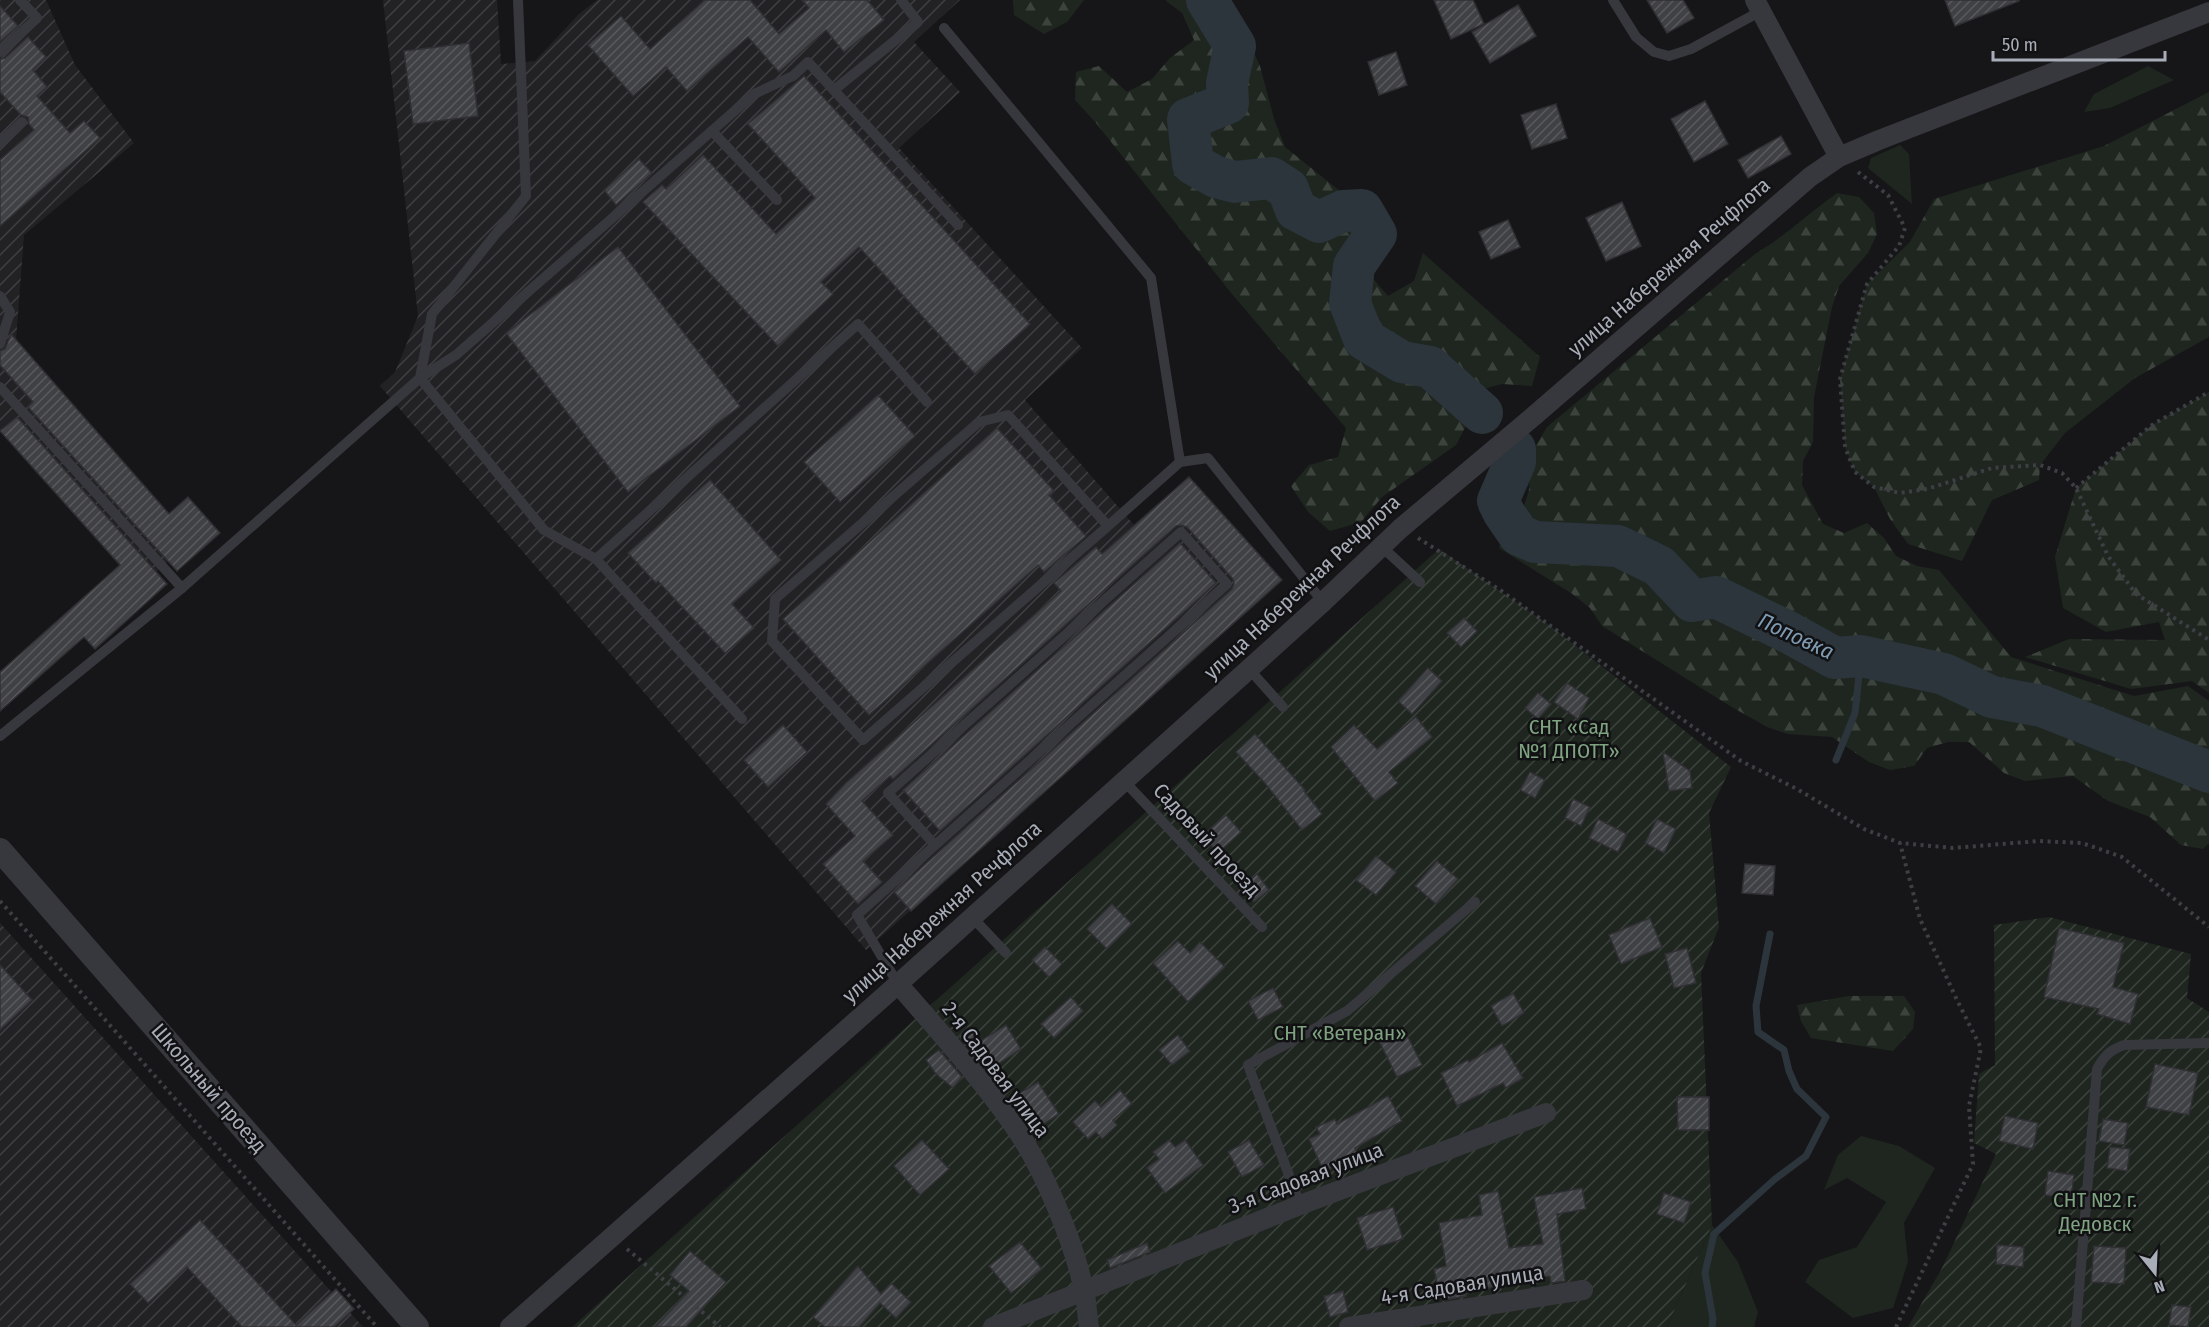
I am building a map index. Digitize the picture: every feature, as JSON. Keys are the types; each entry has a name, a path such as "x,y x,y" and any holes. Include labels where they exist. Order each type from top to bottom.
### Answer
{"street":[{"path":"1758,5 1839,157"},
{"name":"улица Набережная Речфлота","path":"510,1327 898,984 1323,602 1401,528 1810,177 1839,157 1890,135 2209,12"},
{"name":"Школьный проезд","path":"0,850 417,1327"},
{"name":"2-я Садовая улица","path":"898,984 952,1047 1015,1128 1041,1173 1066,1232 1084,1290 1089,1327"},
{"name":"3-я Садовая улица","path":"993,1327 1300,1205 1546,1113"},
{"name":"4-я Садовая улица","path":"1349,1327 1430,1320 1583,1290"}],"lane":[{"path":"0,52 37,18 20,0"},
{"path":"518,0 526,196 432,314 420,378 544,530 596,559 742,719"},
{"path":"834,90 918,22 901,0"},
{"path":"1613,0 1636,37 1654,52 1669,56 1691,49 1758,5"},
{"path":"944,28 1151,278 1180,462"},
{"path":"0,736 182,588 420,378 456,355 754,94 793,76 808,62 958,225"},
{"path":"0,143 22,122"},
{"path":"712,131 777,200"},
{"path":"0,296 10,312 0,344"},
{"path":"596,559 858,324 927,402"},
{"path":"0,387 182,588"},
{"path":"1108,526 1008,415 979,422 775,599 772,641 863,740 1108,526 1180,462 1208,458 1323,602"},
{"path":"898,984 857,915 1227,584 1180,531 888,793 935,845"},
{"path":"1381,546 1420,582"},
{"path":"1249,669 1283,707"},
{"name":"Садовый проезд","path":"1124,781 1262,927"},
{"path":"1300,1205 1248,1065 1347,1011 1475,902"},
{"path":"972,917 1006,953"},
{"path":"2076,1327 2097,1069 2103,1057 2113,1049 2124,1046 2209,1043"}],"path":[{"path":"1839,157 1888,195 1905,228 1899,246 1868,284 1840,380 1845,447 1855,472 1874,487 1900,493 1927,489 1992,468 2040,465 2062,473 2076,488 2108,556 2136,594 2209,640"},
{"path":"2076,488 2152,425 2209,392"},
{"path":"1401,528 1500,590 1741,761 1797,789 1864,829 1900,843 1953,848 2039,841 2082,843 2122,857 2209,927"},
{"path":"1896,1327 1973,1164 1969,1106 1981,1048 1920,919 1900,843"},
{"path":"0,902 377,1327"},
{"path":"612,1237 720,1327"}],"shaded area":[{"path":"0,0 46,0 75,65 134,143 24,235 16,340 169,513 188,497 211,523 0,711 0,672 120,565 0,430"},
{"path":"383,0 497,0 501,64 535,61 579,14 597,0 960,0 914,42 960,92 899,148 1082,348 1025,400 1134,525 1189,477 1282,580 866,950 380,386 395,372 418,316"},
{"path":"0,923 363,1327 0,1327"}],"green space":[{"path":"1013,0 1084,0 1067,22 1044,34 1014,15"},
{"path":"1165,0 1231,0 1260,66 1274,119 1285,147 1356,204 1368,245 1369,274 1388,296 1414,281 1423,253 1540,357 1532,386 1502,384 1472,392 1469,420 1456,445 1382,497 1361,522 1330,531 1308,512 1291,486 1309,465 1338,457 1346,428 1232,294 1096,123 1075,100 1076,72 1099,66 1127,92 1152,79 1170,58 1194,40 1182,13"},
{"path":"2148,66 2174,80 2110,108 2084,112 2094,94"},
{"path":"2209,92 2209,337 2135,378 2065,433 2040,465 2039,480 1992,500 1962,561 1908,544 1890,519 1874,487 1855,472 1845,447 1840,379 1867,284 1910,242 1934,199 2104,146"},
{"path":"1900,145 1909,154 1912,204 1868,168 1871,158"},
{"path":"1837,193 1859,197 1874,213 1877,234 1868,253 1839,286 1832,307 1814,397 1813,442 1803,461 1802,485 1823,524 1844,533 1867,523 1884,538 1896,556 1917,566 1939,570 2011,657 2134,696 2188,686 2209,701 2209,843 2203,849 2181,845 2150,817 2108,801 2073,776 2025,781 2004,773 1969,742 1948,742 1927,748 1914,766 1890,770 1869,762 1832,737 1788,734 1767,727 1602,626 1590,608 1571,593 1499,548 1507,527 1523,510 1529,490 1530,469 1535,447 1547,427 1755,254"},
{"path":"2209,392 2209,693 2192,681 2131,689 2025,657 2069,639 2165,640 2159,622 2106,632 2063,608 2055,557 2076,488 2152,425"},
{"name":"СНТ «Ветеран»","path":"1439,549 1549,625 1731,767 1709,813 1719,927 1701,973 1712,1225 1667,1327 572,1327"},
{"name":"СНТ №2 г. Дедовск","path":"2049,917 2191,954 2187,998 2209,1012 2209,1327 1908,1327 1942,1268 1996,1154 1974,1143 1979,1074 1995,1065 1994,925"},
{"path":"1849,996 1904,996 1915,1012 1913,1029 1893,1051 1811,1038 1801,1021 1797,1005"},
{"path":"1861,1136 1899,1146 1935,1168 1904,1223 1908,1262 1893,1308 1853,1318 1805,1282 1819,1260 1857,1247 1886,1202 1847,1178 1824,1190 1838,1155"},
{"path":"1712,1225 1738,1262 1758,1312 1754,1327 1667,1327"}],"building":[{"path":"705,0 750,0 779,34 809,8 802,0 867,0 884,20 844,52 826,30 779,72 748,37 687,91 666,67 633,96 588,45 621,16 650,49"},
{"path":"1434,0 1473,0 1484,24 1451,39"},
{"path":"1647,0 1683,0 1694,18 1667,33"},
{"path":"1945,0 2019,0 2019,1 1955,26"},
{"path":"1518,5 1536,36 1490,63 1472,32"},
{"path":"0,6 18,26 0,42"},
{"path":"28,37 46,57 33,70 47,87 37,96 70,133 84,121 100,138 0,226 0,160 34,130 29,124 28,117 21,115 0,92 0,59 5,58"},
{"path":"469,43 478,116 413,124 404,51"},
{"path":"1396,52 1407,85 1379,95 1368,62"},
{"path":"804,76 1030,324 975,374 859,247 821,282 833,294 778,346 643,202 662,185 666,189 703,155 776,234 815,198 748,124"},
{"path":"1705,101 1728,144 1694,162 1671,119"},
{"path":"1556,104 1567,138 1532,149 1521,115"},
{"path":"1781,136 1791,154 1748,178 1738,160"},
{"path":"639,159 652,173 616,205 604,190"},
{"path":"1622,202 1641,246 1606,261 1586,218"},
{"path":"1508,220 1520,247 1491,259 1479,232"},
{"path":"618,247 740,406 628,492 506,333"},
{"path":"11,334 169,514 188,497 220,533 177,571 28,407 33,402 0,365 0,351 5,349"},
{"path":"878,395 915,436 840,502 804,462"},
{"path":"17,417 167,584 95,649 84,637 0,711 0,672 120,565 0,431"},
{"path":"997,428 1054,491 1049,495 1086,536 1044,572 1038,565 869,715 783,619"},
{"path":"1189,477 1282,580 911,911 894,892 1232,589 1233,579 1187,527 1176,526 893,779 890,776 862,801 893,835 863,861 882,882 858,904 823,864 855,836 826,804 846,783 1061,591 1054,583 1096,547 1102,554"},
{"path":"710,480 781,560 732,604 754,628 725,653 658,581 656,583 628,553"},
{"path":"1180,543 1216,583 940,831 903,790"},
{"path":"1464,618 1477,631 1461,647 1447,633"},
{"path":"1428,668 1442,681 1412,714 1398,701"},
{"path":"1567,683 1589,698 1578,719 1554,702"},
{"path":"1538,693 1551,704 1538,719 1525,708"},
{"path":"1416,717 1432,737 1389,772 1398,783 1375,801 1331,747 1354,725 1377,749"},
{"path":"783,725 807,752 768,787 744,760"},
{"path":"1255,734 1305,790 1322,814 1302,830 1264,782 1236,752"},
{"path":"1663,752 1690,771 1692,788 1669,791"},
{"path":"1530,772 1545,780 1535,798 1520,790"},
{"path":"1573,799 1590,807 1581,826 1565,818"},
{"path":"1226,815 1241,832 1218,853 1202,836"},
{"path":"1598,819 1627,834 1618,852 1589,838"},
{"path":"1657,819 1676,829 1664,853 1645,843"},
{"path":"1376,856 1396,872 1376,895 1356,880"},
{"path":"1437,861 1458,879 1436,904 1415,886"},
{"path":"1745,864 1775,866 1773,895 1742,893"},
{"path":"1257,874 1269,890 1254,902 1241,887"},
{"path":"1112,904 1132,924 1107,949 1087,929"},
{"path":"1650,918 1662,947 1621,964 1609,935"},
{"path":"2059,928 2124,943 2113,987 2138,994 2130,1024 2097,1014 2099,1009 2044,997"},
{"path":"1178,941 1190,953 1200,942 1225,967 1188,1002 1153,963"},
{"path":"1045,947 1062,964 1049,977 1032,960"},
{"path":"1687,948 1696,983 1674,988 1665,954"},
{"path":"0,965 32,1000 0,1030"},
{"path":"1273,988 1283,1007 1258,1020 1248,1001"},
{"path":"1513,993 1524,1013 1502,1026 1491,1006"},
{"path":"1071,997 1083,1011 1054,1038 1041,1024"},
{"path":"1006,1025 1021,1049 992,1068 982,1053 977,1058 959,1036 969,1028 982,1040"},
{"path":"1404,1029 1422,1065 1397,1077 1379,1041"},
{"path":"1178,1035 1190,1051 1172,1065 1159,1050"},
{"path":"1502,1043 1523,1078 1506,1088 1503,1083 1457,1106 1441,1073 1468,1060 1469,1062"},
{"path":"939,1050 962,1077 953,1088 936,1074 926,1060"},
{"path":"2155,1064 2198,1073 2189,1115 2146,1107"},
{"path":"1038,1082 1059,1114 1036,1129 1015,1096"},
{"path":"1120,1090 1132,1104 1113,1120 1117,1125 1102,1139 1096,1132 1088,1139 1073,1122 1095,1101 1101,1107"},
{"path":"1388,1096 1402,1121 1355,1148 1359,1156 1324,1172 1309,1139 1320,1134 1316,1127 1335,1119 1337,1124"},
{"path":"1677,1097 1709,1097 1709,1130 1678,1130"},
{"path":"2005,1116 2038,1123 2033,1149 1999,1141"},
{"path":"2103,1119 2128,1123 2124,1145 2099,1141"},
{"path":"922,1140 949,1169 920,1195 894,1166"},
{"path":"1169,1140 1175,1147 1185,1140 1203,1165 1165,1193 1147,1168 1159,1159 1153,1152"},
{"path":"1249,1140 1264,1165 1242,1177 1228,1152"},
{"path":"2110,1147 2130,1149 2127,1171 2107,1168"},
{"path":"2048,1171 2074,1175 2071,1199 2045,1195"},
{"path":"1582,1188 1586,1209 1557,1214 1565,1281 1551,1283 1550,1276 1516,1280 1516,1282 1466,1293 1466,1296 1444,1300 1444,1295 1440,1296 1434,1269 1446,1266 1439,1223 1482,1215 1479,1195 1498,1191 1509,1248 1543,1244 1534,1197"},
{"path":"1664,1193 1691,1202 1684,1223 1657,1214"},
{"path":"1393,1207 1403,1239 1367,1250 1357,1218"},
{"path":"200,1220 296,1325 336,1289 354,1309 334,1327 242,1327 187,1267 148,1303 130,1284"},
{"path":"1020,1242 1042,1269 1011,1293 989,1266"},
{"path":"1147,1243 1150,1252 1110,1268 1107,1260"},
{"path":"1997,1245 2024,1247 2023,1267 1996,1264"},
{"path":"2094,1246 2126,1248 2124,1284 2091,1282"},
{"path":"690,1251 726,1282 686,1327 655,1327 689,1291 670,1275"},
{"path":"858,1266 881,1294 891,1283 911,1302 896,1318 880,1303 859,1327 825,1327 813,1317"},
{"path":"1343,1291 1348,1312 1330,1317 1324,1296"},
{"path":"2172,1305 2191,1307 2188,1327 2169,1325"}],"waterway":[{"name":"Поповка","path":"1207,0 1235,46 1227,83 1228,103 1188,119 1193,164 1216,177 1235,182 1271,178 1288,189 1296,210 1319,222 1343,211 1362,210 1376,234 1354,266 1350,303 1364,339 1402,362 1430,367 1482,413"},
{"name":"Поповка","path":"1515,449 1515,462 1498,501 1519,535 1535,542 1618,546 1659,566 1692,601 1716,597 1835,658 1861,656 1944,674 1992,697 2042,706 2209,772"},
{"path":"1836,760 1855,713 1861,656"},
{"path":"1712,1327 1713,1319 1705,1273 1714,1234 1775,1179 1806,1156 1826,1117 1797,1089 1789,1071 1784,1050 1758,1032 1756,1006 1770,934"}],"park label":[{"name":"СНТ «Сад №1 ДПОТТ»","path":"1569,739"}]}
